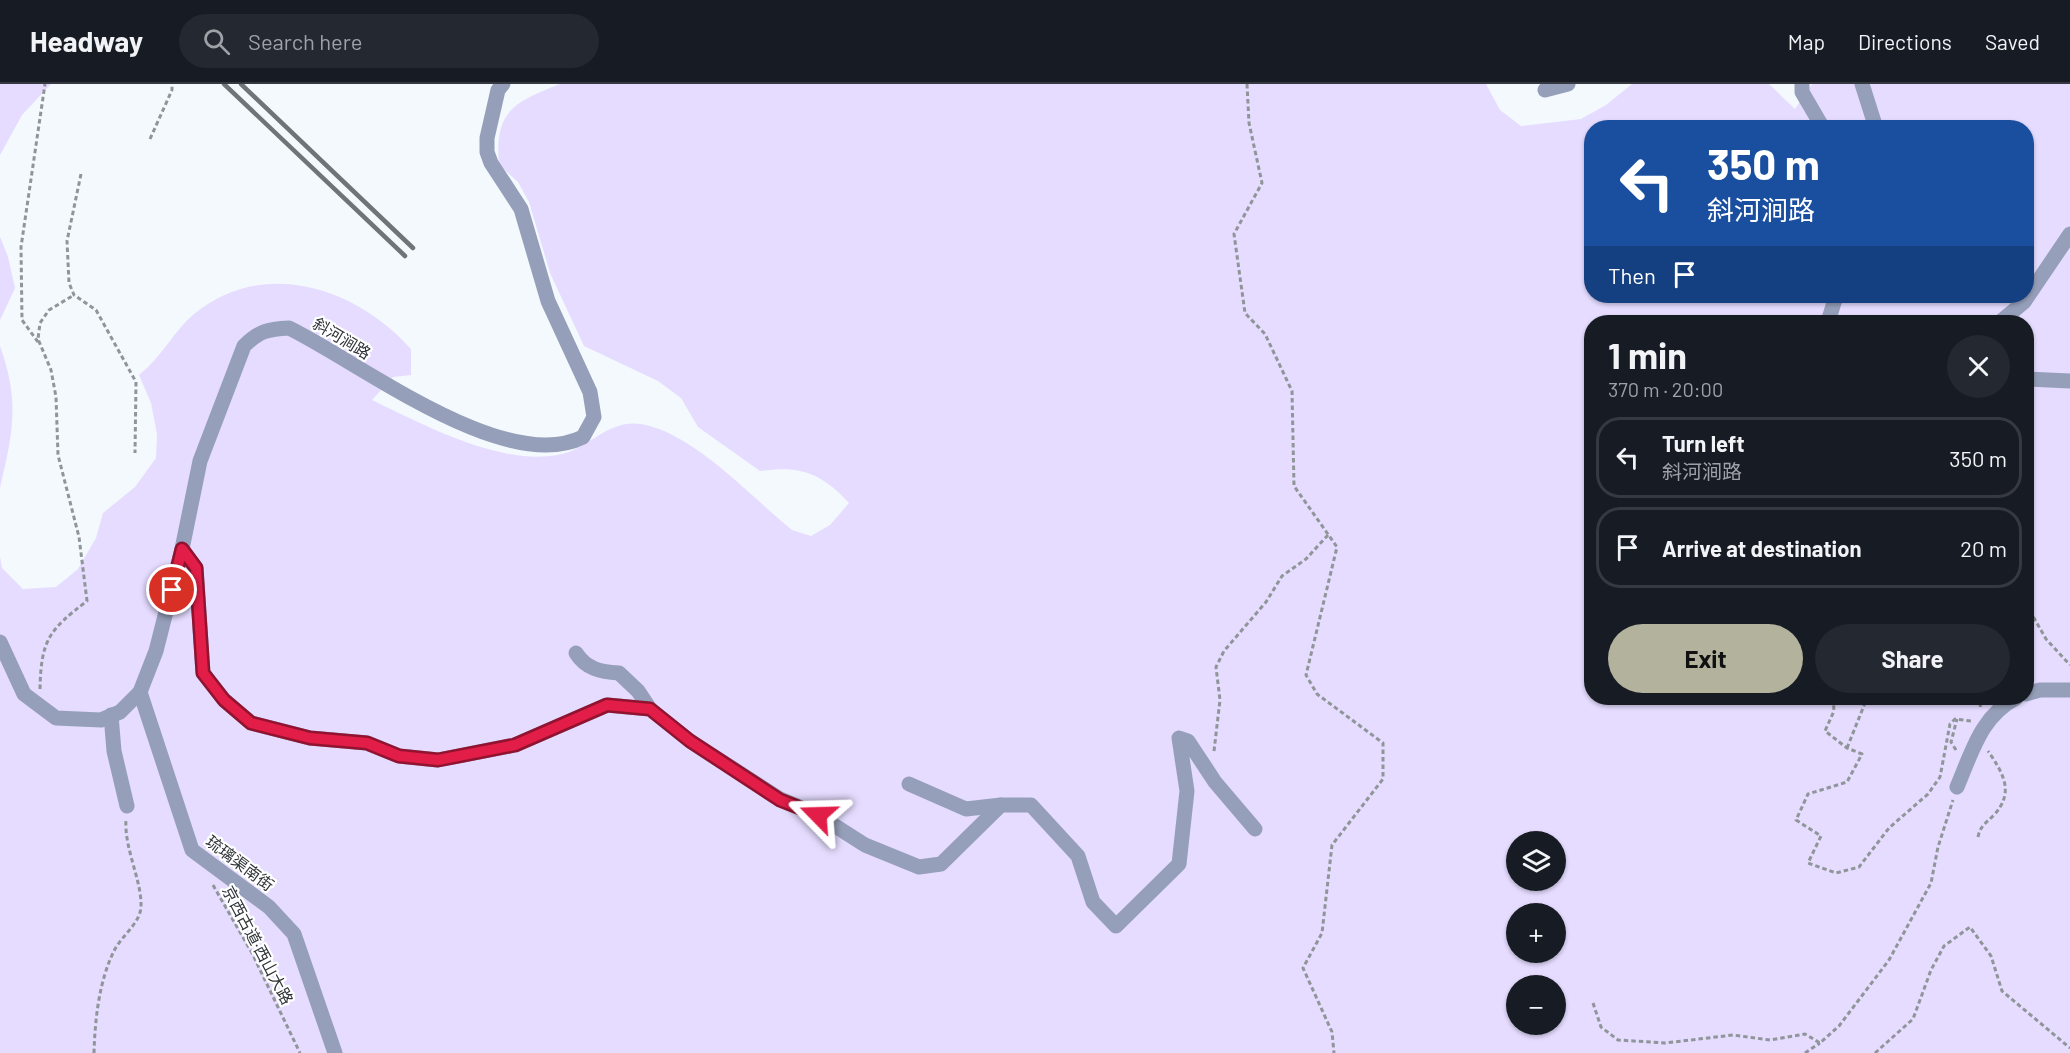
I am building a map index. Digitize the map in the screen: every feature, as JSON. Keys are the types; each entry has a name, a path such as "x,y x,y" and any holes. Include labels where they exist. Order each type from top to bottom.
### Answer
{"street":[{"name":"斜河涧路","path":"39,709 56,718 78,721 101,720 120,712 140,692 156,651 182,549 200,461 244,346 257,333 267,329 289,328 402,395 494,436 525,444 561,446 583,437 594,417 590,392 548,301 521,209 491,163 487,152 487,138 498,90 503,84"},
{"path":"1545,90 1568,84"},
{"path":"1802,84 1802,92 1818,120"},
{"path":"1862,84 1873,120"},
{"path":"2034,287 2070,234"},
{"path":"2008,315 2023,303"},
{"path":"2034,379 2070,381"},
{"path":"182,549 196,568 203,673 224,700 251,723 310,738 367,743 399,756 438,760 515,745 607,705 650,709"},
{"path":"0,642 24,694 39,709"},
{"path":"576,653 583,662 602,672 619,673 638,691 650,709 690,741 780,800 818,815 865,844 919,867 941,864 1001,806"},
{"path":"2034,692 2070,690"},
{"name":"琉璃渠南街","path":"140,692 192,850 269,907 294,934 335,1053"},
{"path":"1958,787 1979,750 1984,723 2002,705"},
{"path":"111,715 114,752 127,807"},
{"path":"909,784 966,809 1031,805 1078,856 1093,902 1116,926 1179,864 1187,791 1179,738 1188,741 1215,782 1255,829"}],"path":[{"path":"41,346 22,320 21,247 45,84"},
{"path":"150,139 172,90 172,84"},
{"path":"1247,84 1249,123 1262,183 1234,234 1245,313 1265,334 1292,391 1294,486 1337,547 1306,675 1317,694 1383,743 1383,778 1332,845 1322,933 1304,968 1332,1032 1334,1053"},
{"path":"81,174 67,241 69,283 74,295 96,310 136,382 135,453"},
{"path":"39,709 40,657 47,638 87,601 79,537 58,454 56,397 51,370 38,339 40,323 49,310 74,295"},
{"path":"1213,756 1220,700 1216,667 1220,659 1266,602 1282,576 1306,559 1328,535"},
{"path":"2034,616 2046,639 2070,665"},
{"path":"1834,705 1834,711 1826,731 1847,748 1862,754 1847,782 1808,794 1796,820 1821,836 1808,863 1836,873 1859,867 1889,828 1928,794 1940,777 1950,724 1957,719 1984,723"},
{"path":"1847,748 1864,705"},
{"path":"1957,719 1951,742 1954,750 1964,753 1979,750 2007,789 2003,804 1980,827 1978,837"},
{"path":"1805,1053 1839,1026 1889,960 1930,883 1938,847 1958,787"},
{"path":"94,1053 94,1033 104,978 114,951 133,926 141,908 125,827 127,807"},
{"name":"京西古道·西山大路","path":"210,881 252,953 300,1053"},
{"path":"1875,1053 1913,1019 1931,970 1944,946 1970,927 1991,956 2002,991 2070,1048"},
{"path":"1593,1003 1601,1027 1618,1040 1665,1043 1733,1035 1770,1040 1805,1034 1820,1043"}],"shaded area":[{"path":"0,84 51,84 22,115 0,155"},
{"path":"560,84 1486,84 1500,110 1521,126 1581,119 1606,105 1632,84 1769,84 1795,109 1812,84 2070,84 2070,1053 0,1053 0,557 2,568 23,589 56,587 78,569 96,538 103,513 135,487 156,458 157,434 151,403 139,375 194,314 221,297 249,287 278,284 308,287 336,296 364,309 389,327 411,349 411,375 393,377 372,400 465,442 490,450 539,457 562,454 582,446 609,429 641,424 661,430 701,453 792,530 811,536 830,525 849,503 829,484 809,473 787,469 760,471 698,427 681,398 658,381 584,346 550,273 529,202 518,182 499,165 500,132 504,120 519,103"},
{"path":"0,237 8,257 15,288 0,320"},
{"path":"0,346 10,384 12,417 0,488"}],"railway":[{"path":"224,84 405,256"},
{"path":"241,84 413,248"}],"route":[{"path":"172,590 182,549 196,568 203,673 224,700 251,723 310,738 367,743 399,756 438,760 515,745 607,705 650,709 690,741 780,800 818,815"}]}
